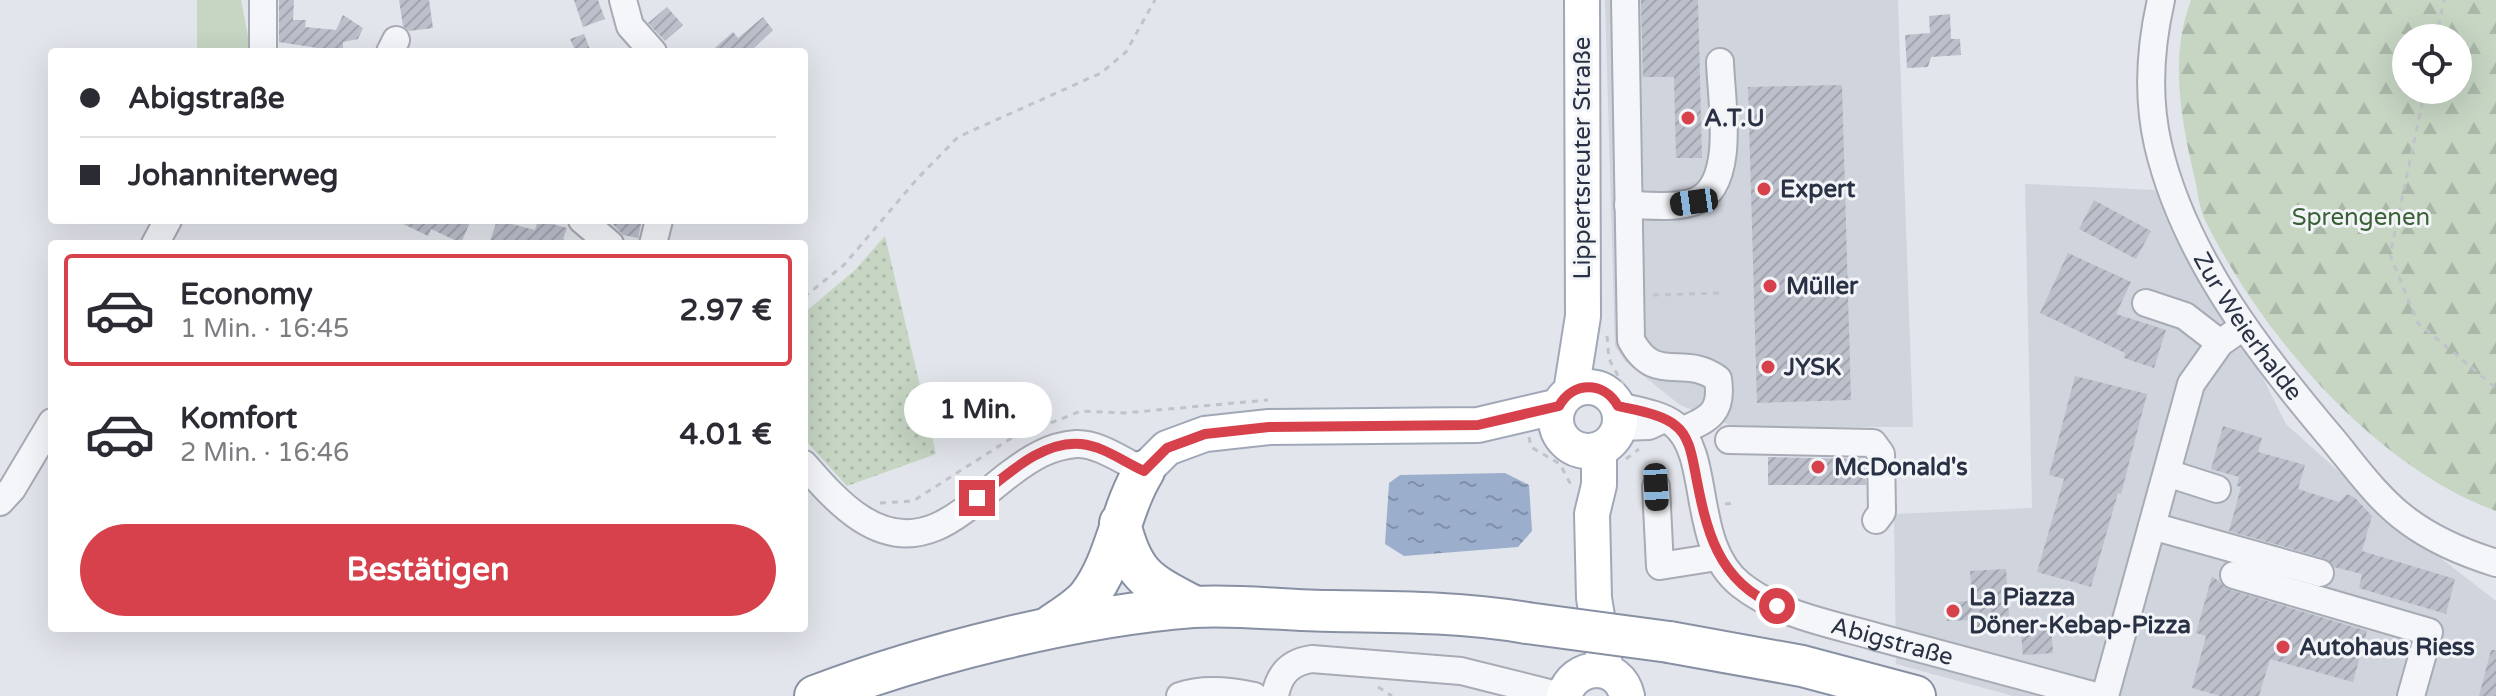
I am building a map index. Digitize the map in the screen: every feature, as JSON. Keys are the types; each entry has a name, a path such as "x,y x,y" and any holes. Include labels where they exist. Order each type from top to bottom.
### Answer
{"highway":[{"path":"1045,631 1087,599 1103,570 1129,496 1144,471"},
{"path":"1120,523 1128,557 1147,580 1195,607"},
{"path":"815,696 931,659 1045,631 1109,617 1195,607 1472,614 1669,642 1802,666 1915,696"},
{"path":"892,696 1068,648 1315,611"}],"main road":[{"name":"Lippertsreuter Straße","path":"1582,0 1583,316 1600,688"},
{"path":"1144,471 1167,448 1205,434 1232,430 1478,425 1588,413"}],"street":[{"path":"263,0 263,48"},
{"path":"623,0 630,26 649,48"},
{"path":"1588,413 1649,426 1696,425 1718,406 1718,379 1697,366 1659,368 1640,357 1631,340 1625,0"},
{"name":"Zur Weierhalde","path":"2161,0 2151,85 2157,142 2177,204 2243,327 2285,384 2388,504 2436,539 2496,563"},
{"path":"1628,205 1694,202 1709,194 1720,175 1723,147 1720,62"},
{"path":"587,224 605,240"},
{"path":"2146,303 2185,316 2220,343"},
{"path":"2105,696 2191,384 2220,343 2243,327"},
{"name":"Abigstraße","path":"1671,426 1692,455 1704,520 1717,557 1738,583 1761,600 1793,612 2096,696"},
{"path":"0,502 12,489 48,429"},
{"path":"1729,440 1873,443 1881,454 1882,512 1876,520"},
{"path":"808,468 849,512 878,529 909,534 937,527 1050,448 1079,444 1102,450 1144,471"},
{"path":"2167,473 2217,489"},
{"path":"1656,487 1660,566 1717,557"},
{"path":"2152,526 2320,573"},
{"path":"2234,575 2429,632 2411,696"},
{"path":"1275,696 1284,672 1296,661 1312,659 1461,671 1600,688"},
{"path":"1180,696 1191,692 1235,692 1254,696"}],"path":[{"path":"808,294 844,265 917,179 958,137 1101,73 1126,52 1155,0"},
{"path":"2439,24 2444,0"},
{"path":"2422,104 2390,255 2418,323 2496,388"},
{"path":"1630,296 1722,293"},
{"path":"1571,485 1560,464 1531,447 1588,413"}],"shaded area":[{"path":"1605,0 1898,0 1913,427 1735,427 1680,405 1625,361 1615,346"},
{"path":"2025,184 2155,190 2239,330 2286,424 2397,524 2496,601 2496,696 2013,696 1896,664 1894,514 2032,508"}],"green space":[{"path":"197,0 241,0 250,48 197,48"},
{"name":"Sprengenen","path":"2191,0 2496,0 2496,511 2451,491 2407,463 2366,430 2326,392 2257,307 2229,263 2200,205 2182,112 2180,44"},
{"path":"885,236 936,454 847,486 808,443 808,310 855,270"}],"water":[{"path":"1505,473 1529,485 1532,531 1518,547 1404,556 1385,544 1389,483 1400,475"}],"building":[{"path":"279,0 294,0 293,20 306,20 305,27 336,30 343,15 363,28 358,39 343,42 343,48 279,42"},
{"path":"399,0 429,0 433,28 409,31 403,26"},
{"path":"574,0 598,0 605,19 583,27"},
{"name":"A.T.U","path":"1641,0 1698,0 1702,158 1676,158 1674,77 1643,77"},
{"path":"667,7 683,25 665,41 648,23"},
{"path":"1950,14 1951,39 1960,39 1961,55 1931,57 1928,67 1907,68 1905,35 1930,33 1929,16"},
{"path":"763,17 773,30 754,48 715,48 733,32 738,38"},
{"path":"584,34 589,48 574,48 570,39"},
{"path":"1842,85 1851,400 1757,403 1748,87"},
{"path":"2094,200 2151,231 2136,259 2079,229"},
{"path":"403,224 469,224 462,240 455,240 431,229 428,236"},
{"path":"496,224 512,224 535,230 537,224 567,228 564,240 490,240"},
{"path":"613,224 641,224 638,238 623,235"},
{"path":"2068,253 2131,282 2116,314 2166,330 2154,368 2124,358 2125,353 2040,313"},
{"path":"2075,376 2147,394 2121,494 2118,493 2091,587 2037,572 2064,479 2049,475"},
{"path":"2223,426 2262,438 2258,452 2305,465 2298,489 2339,502 2347,494 2355,498 2372,516 2362,551 2455,579 2446,614 2359,588 2362,574 2334,567 2324,558 2229,531 2241,487 2237,486 2239,477 2211,469"},
{"name":"McDonald's","path":"1768,457 1865,459 1866,485 1768,485"},
{"path":"2006,569 2010,630 1974,632 1973,620 1947,621 1947,602 1972,601 1970,571"},
{"name":"Autohaus Riess","path":"2212,576 2230,590 2367,631 2353,682 2270,659 2259,696 2220,696 2192,688 2206,636 2196,633"},
{"path":"2051,622 2053,653 2023,655 2020,624"},
{"path":"2491,650 2496,650 2496,696 2479,696"}],"place":[{"name":"A.T.U","path":"1688,118"},
{"name":"Expert","path":"1764,189"},
{"name":"Müller","path":"1770,286"},
{"name":"JYSK","path":"1768,367"},
{"name":"McDonald's","path":"1818,467"},
{"name":"La Piazza Döner-Kebap-Pizza","path":"1953,611"},
{"name":"Autohaus Riess","path":"2283,647"}],"route":[{"path":"977,498 1050,448 1079,444 1102,450 1144,471 1167,448 1205,434 1269,427 1478,425 1559,406 1564,398 1579,388 1598,388 1613,398 1618,406 1670,421 1681,431 1692,455 1704,520 1717,557 1738,583 1761,600 1777,606"}]}
